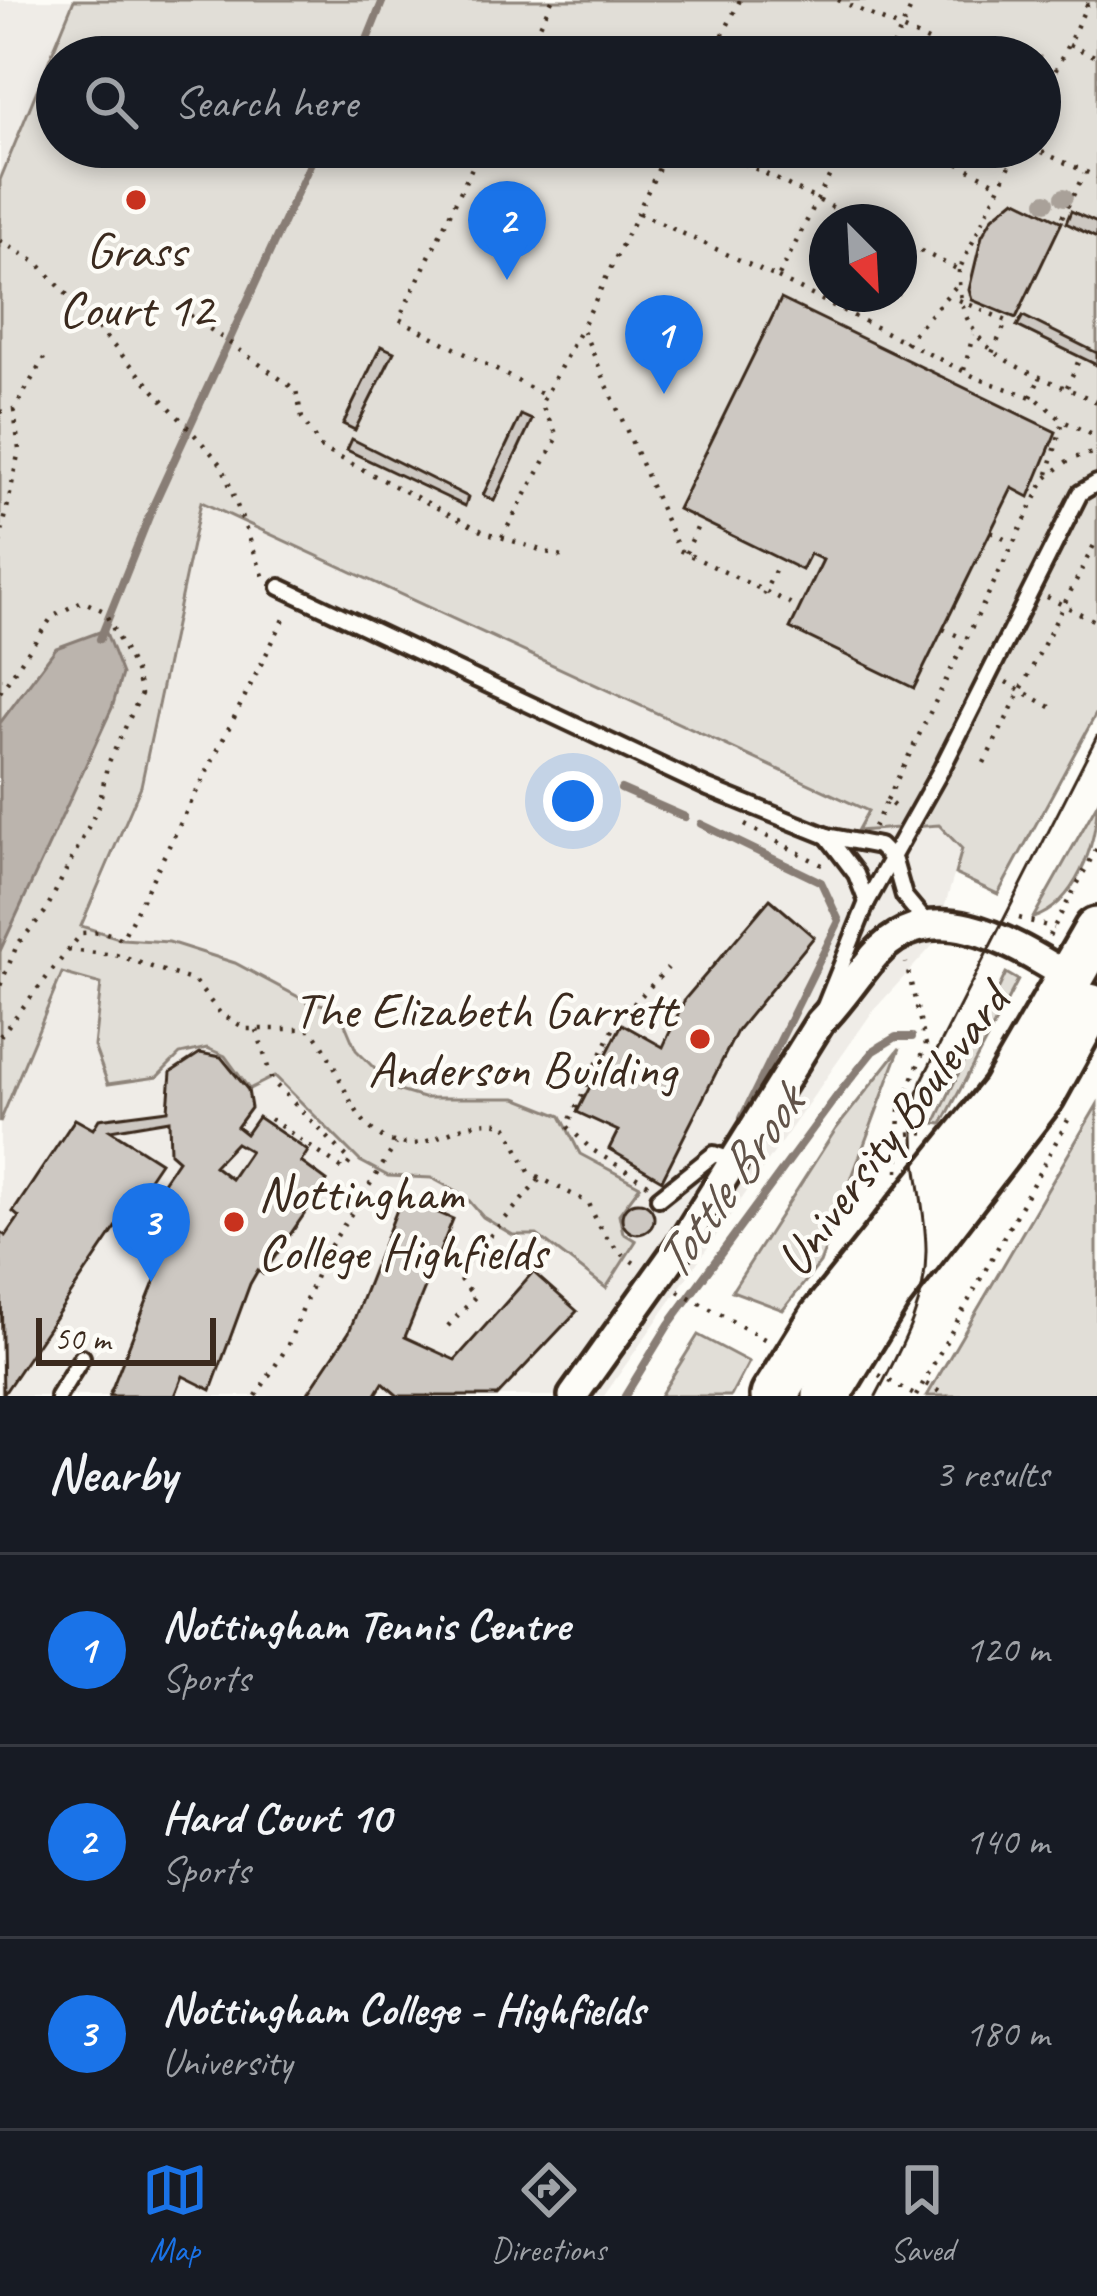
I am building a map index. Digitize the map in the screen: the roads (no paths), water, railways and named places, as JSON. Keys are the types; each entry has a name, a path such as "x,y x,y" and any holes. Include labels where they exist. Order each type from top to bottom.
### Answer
{"main road":[{"name":"University Boulevard","path":"826,1396 888,1294 1042,1094 1097,931"},
{"name":"University Boulevard","path":"774,1396 822,1319 1004,1092 1076,982"}],"street":[{"path":"573,1396 670,1287 735,1162 820,1022 847,996 876,954 929,926 986,930 1076,982"}],"lane":[{"path":"820,1022 827,992 867,902 893,861 1080,493 1097,483"},
{"path":"272,583 708,788 826,836 878,846 893,861 904,896 929,926"},
{"path":"826,836 856,874 867,902"},
{"path":"658,1194 714,1154 735,1162"},
{"path":"58,1396 82,1357"}],"waterway":[{"path":"368,36 383,0"},
{"path":"100,639 154,504 308,168"},
{"path":"621,789 685,817"},
{"path":"701,824 821,882 839,921 742,1118"},
{"name":"Tottle Brook","path":"625,1396 669,1324 836,1097 873,1051 896,1037 912,1037"}],"tram line":[{"path":"876,1396 911,1325 925,1268 925,1227 914,1145 921,1082 1097,736"}],"place":[{"name":"Grass Court 12","path":"136,200"},
{"name":"Hard Court 10","path":"507,280"},
{"name":"Nottingham Tennis Centre","path":"664,394"},
{"name":"The Elizabeth Garrett Anderson Building","path":"700,1039"},
{"name":"Nottingham College Highfields","path":"234,1222"},
{"name":"Nottingham College - Highfields","path":"151,1282"}]}
